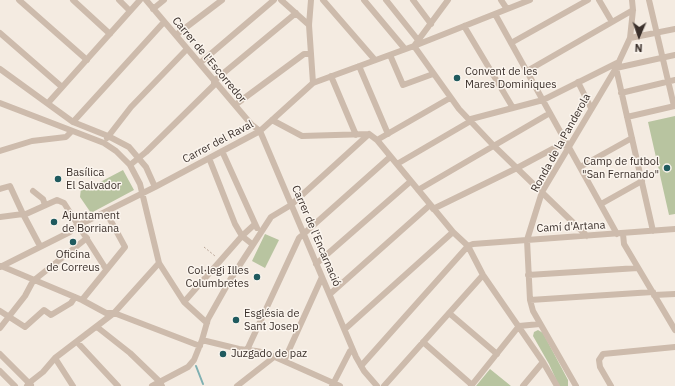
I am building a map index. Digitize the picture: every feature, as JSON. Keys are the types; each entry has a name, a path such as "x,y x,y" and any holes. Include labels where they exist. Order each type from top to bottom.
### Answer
{"street":[{"path":"19,0 87,60"},
{"path":"73,0 110,34"},
{"path":"120,0 130,11"},
{"path":"48,103 140,0"},
{"name":"Carrer de l'Escorredor","path":"146,0 251,124 260,130"},
{"path":"153,9 164,0"},
{"path":"176,35 222,0"},
{"path":"200,64 274,0"},
{"path":"281,0 309,25"},
{"path":"311,0 309,25 313,83"},
{"path":"323,0 375,60"},
{"path":"364,0 405,49"},
{"path":"386,0 418,40"},
{"path":"413,0 431,24"},
{"path":"448,0 414,46 432,74 458,109 587,236"},
{"path":"501,0 507,9"},
{"name":"Carrer del Raval","path":"0,267 70,232 260,130 313,83 414,46 530,0"},
{"path":"511,43 588,0"},
{"path":"599,0 612,22"},
{"name":"Ronda de la Panderola","path":"574,385 533,311 530,300 527,240 542,192 617,65 630,38 633,10 632,0"},
{"path":"627,117 674,106 649,0"},
{"path":"527,71 633,10"},
{"path":"130,165 146,152 214,85 214,81 296,13"},
{"path":"495,14 601,204 675,330"},
{"path":"0,151 32,142 66,136 72,131 73,122 164,22"},
{"path":"464,26 513,108"},
{"path":"630,38 675,29"},
{"path":"0,33 62,88"},
{"path":"104,143 132,107 187,49"},
{"path":"235,105 304,54 311,54"},
{"path":"390,55 403,85 432,74"},
{"path":"397,164 471,119 543,100 578,82 617,65 675,55"},
{"path":"617,65 627,117 653,231"},
{"path":"358,66 388,134"},
{"path":"0,69 73,122 108,136 130,147 146,166 155,187"},
{"path":"331,76 356,135"},
{"path":"622,93 675,80"},
{"path":"578,82 592,108"},
{"path":"377,140 450,98"},
{"path":"0,103 104,143 116,151 130,165 140,184 159,263 184,302 207,323"},
{"path":"418,190 550,113"},
{"path":"272,120 302,136 369,134 377,140 453,232 468,246 483,274 543,362 557,386"},
{"name":"Carrer de l'Encarnació","path":"260,130 353,350 364,371 377,386"},
{"path":"152,386 161,384 188,366 194,360 208,319 252,244 271,217 291,205 369,134"},
{"path":"580,167 632,138"},
{"path":"330,294 432,207 517,168 560,145 568,146"},
{"path":"222,151 259,234"},
{"path":"247,350 299,238 390,157"},
{"path":"209,158 235,224 242,236 252,244"},
{"path":"316,264 411,181"},
{"path":"601,204 642,181"},
{"path":"0,188 10,186 40,246"},
{"path":"33,191 43,199 45,205"},
{"path":"0,224 0,217 26,214 57,200 64,203 106,269"},
{"path":"82,300 125,247 106,212"},
{"path":"184,302 242,236 255,224"},
{"name":"Camí d'Artana","path":"468,246 473,244 675,229"},
{"path":"345,329 453,232"},
{"path":"0,328 25,296 33,281 87,238"},
{"path":"361,366 468,246"},
{"path":"0,354 29,385 55,358 114,313 159,263"},
{"path":"0,267 82,300 106,313 114,313 200,346"},
{"path":"528,275 638,268"},
{"path":"384,386 483,274"},
{"path":"284,361 322,277"},
{"path":"530,300 675,294"},
{"path":"0,311 25,327 44,310 51,315 71,303 75,297"},
{"path":"449,313 497,354"},
{"path":"424,342 472,385 519,326 540,324"},
{"path":"97,327 130,353 161,384"},
{"path":"202,340 247,350 256,350 284,361 333,385 340,386"},
{"path":"77,342 118,386"},
{"path":"611,386 600,367 599,360 603,354 612,352 675,348"},
{"path":"333,385 350,351 353,350"},
{"path":"237,386 274,357"},
{"path":"55,358 73,386"},
{"path":"523,386 543,362"},
{"path":"0,371 15,386"}],"path":[{"path":"204,246 220,261"}],"green space":[{"name":"Camp de futbol \"San Fernando\"","path":"675,116 675,214 669,215 648,122"},
{"path":"123,170 134,190 91,213 80,197 81,188 87,189"},
{"path":"265,234 279,240 265,268 252,261"},
{"path":"538,330 543,333 568,380 568,386 559,386 549,364 533,336 534,332"},
{"path":"490,369 511,386 476,386"}],"waterway":[{"path":"196,366 203,384"}],"place":[{"name":"Convent de les Mares Dominiques","path":"457,78"},
{"name":"Camp de futbol \"San Fernando\"","path":"667,168"},
{"name":"Basílica El Salvador","path":"58,179"},
{"name":"Ajuntament de Borriana","path":"54,222"},
{"name":"Oficina de Correus","path":"73,242"},
{"name":"Col·legi Illes Columbretes","path":"257,277"},
{"name":"Església de Sant Josep","path":"236,320"},
{"name":"Juzgado de paz","path":"223,354"}]}
